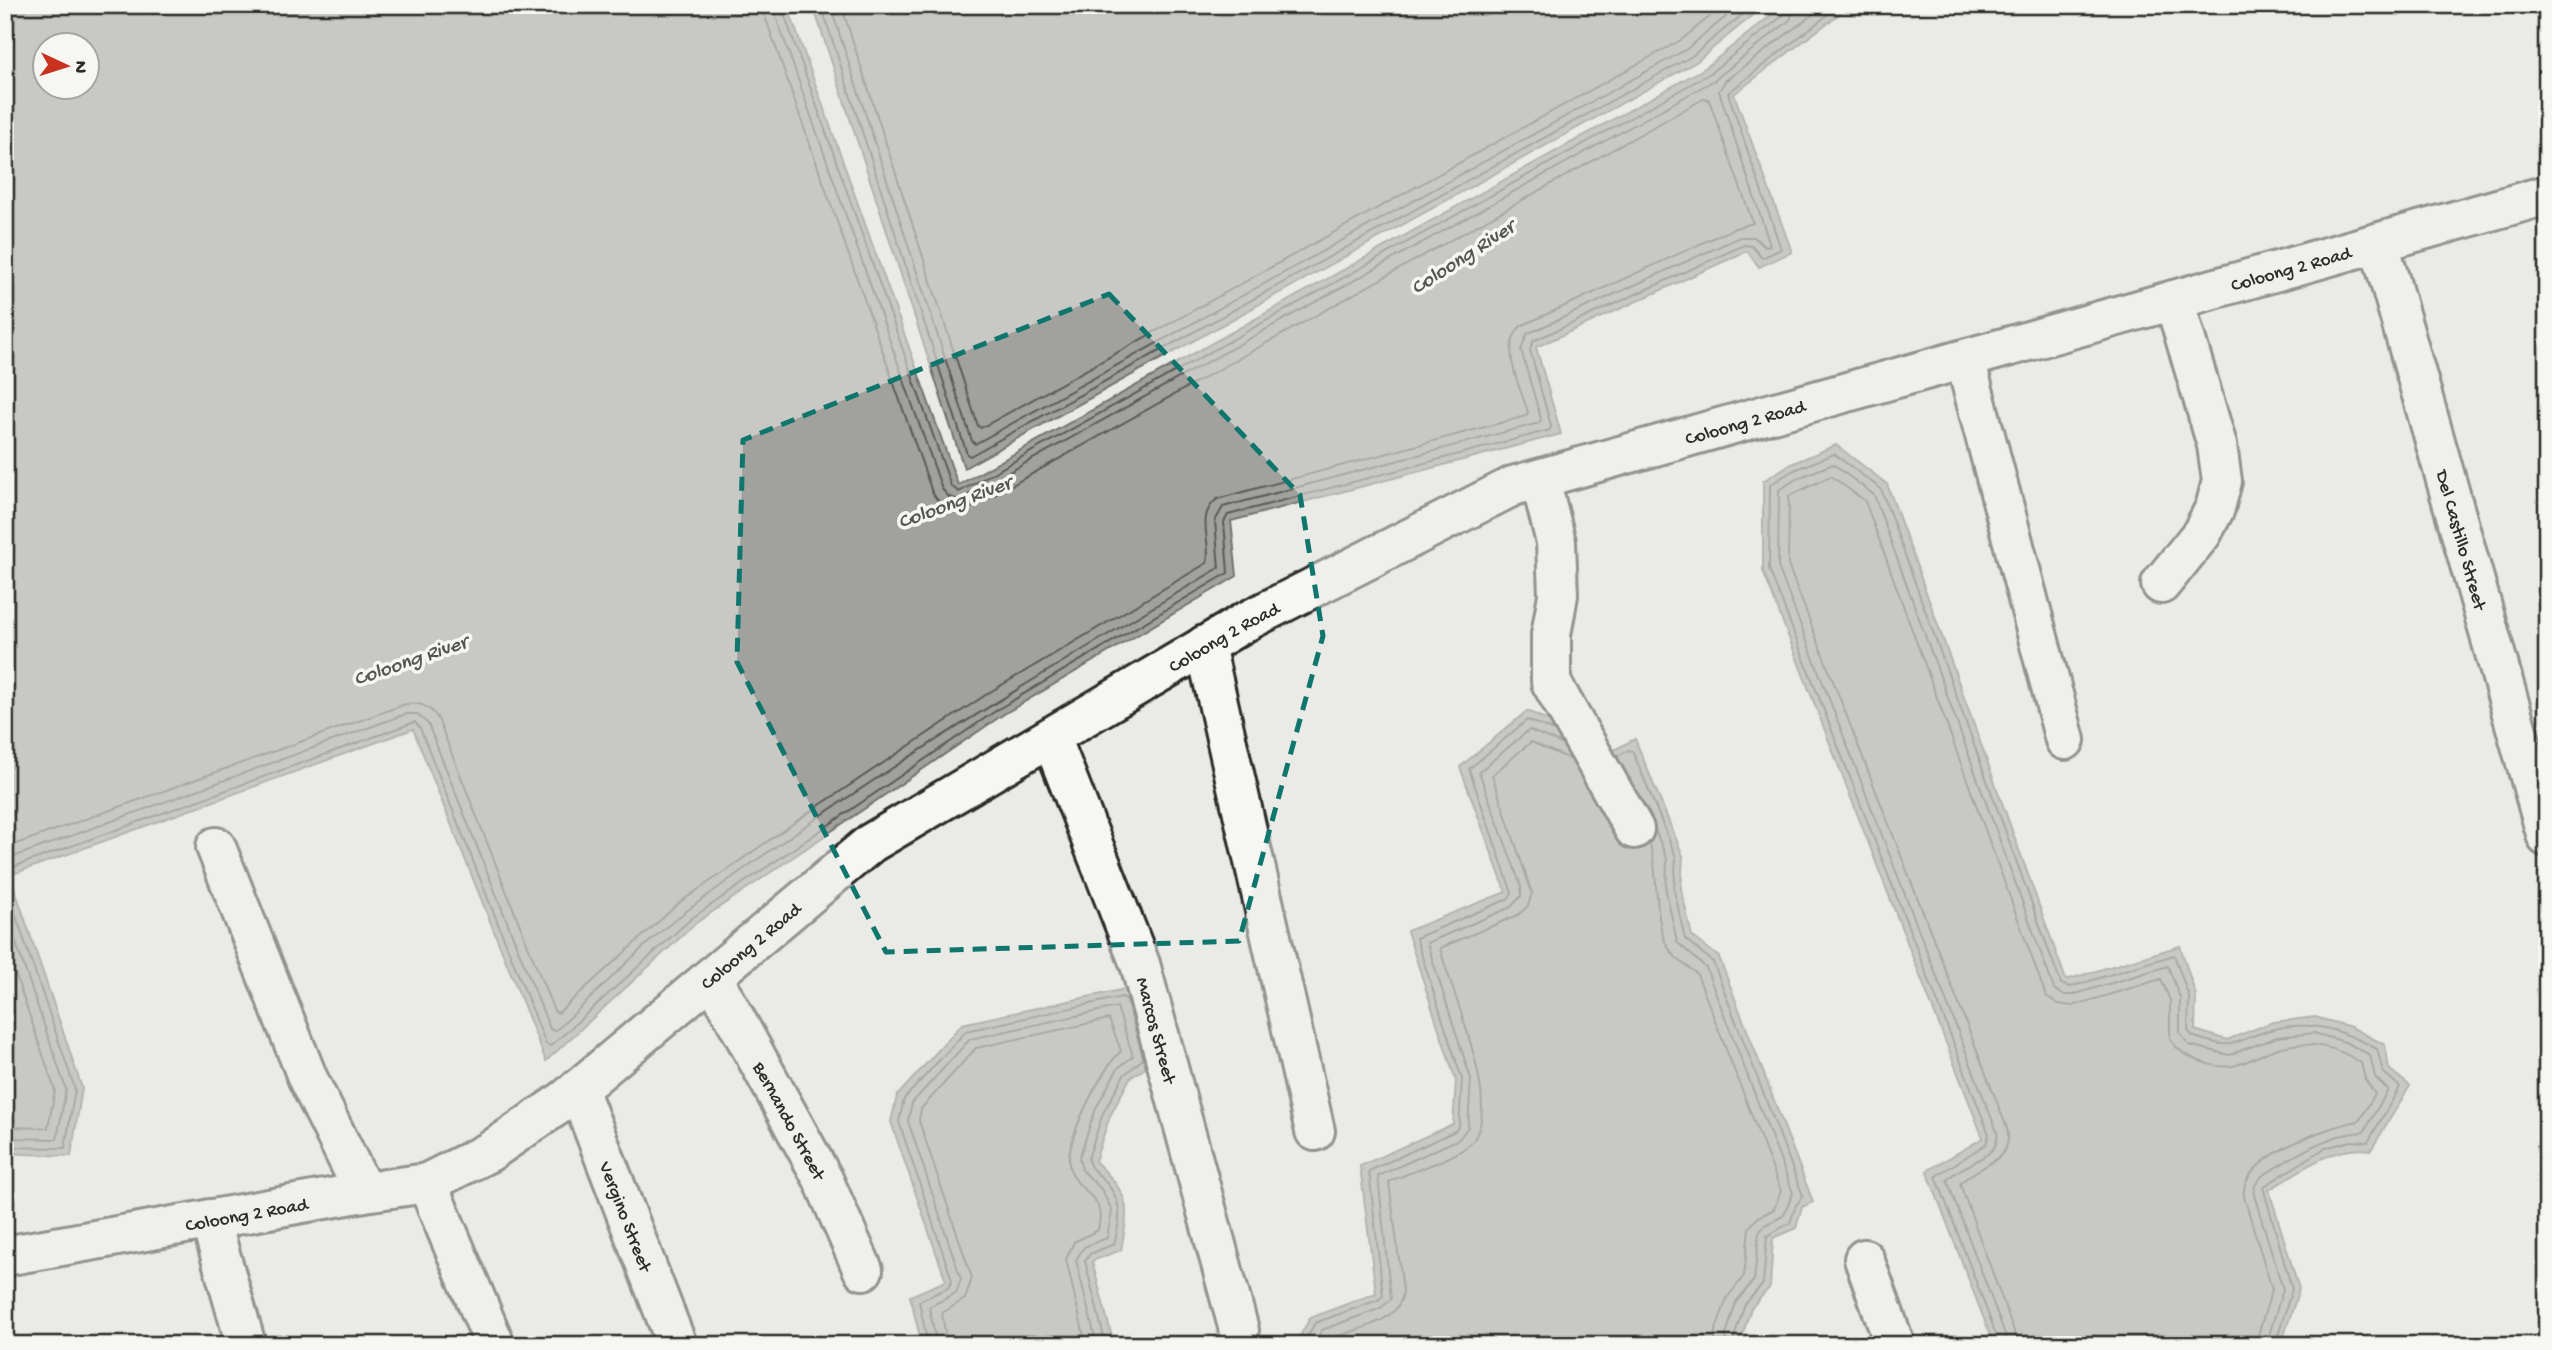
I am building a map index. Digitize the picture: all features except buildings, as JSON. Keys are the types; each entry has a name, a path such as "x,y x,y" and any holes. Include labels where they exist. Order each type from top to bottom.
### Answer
{"street":[{"name":"Coloong 2 Road","path":"5,1256 427,1183 489,1152 578,1089 871,843 1257,616 1513,486 2547,195"},
{"name":"Del Castillo Street","path":"2379,243 2547,837"},
{"path":"2161,584 2202,533 2215,508 2222,481 2217,445 2174,300"},
{"path":"1965,359 2065,740"},
{"path":"1540,479 1556,542 1558,595 1551,635 1551,682 1634,829"},
{"path":"1205,645 1315,1131"},
{"name":"Marcos Street","path":"1051,737 1140,964 1239,1330"},
{"path":"216,848 308,1079 364,1192"},
{"name":"Bernando Street","path":"712,976 823,1179 863,1270"},
{"name":"Vergino Street","path":"578,1089 677,1345"},
{"path":"427,1183 495,1345"},
{"path":"210,1219 246,1345"},
{"path":"1864,1259 1895,1345"}],"highlighted area":[{"path":"1109,294 1300,495 1323,636 1239,941 886,952 737,662 743,440"}],"water":[{"name":"Coloong River","path":"5,5 787,5 958,485 1705,68 1784,5 1851,5 1734,94 1792,252 1759,267 1747,251 1536,347 1561,434 1231,521 1237,576 1004,714 696,923 546,1061 413,729 10,875 82,1088 71,1156 5,1153"},
{"path":"813,5 1765,5 1696,62 964,468"},
{"path":"1836,445 1887,484 2066,980 2180,946 2196,996 2195,1030 2227,1040 2273,1022 2315,1017 2351,1027 2385,1045 2389,1069 2410,1086 2371,1150 2357,1149 2330,1155 2269,1190 2299,1289 2281,1345 1994,1345 1927,1171 1983,1138 1763,571 1763,481 1789,465"},
{"path":"1527,711 1614,750 1635,739 1683,856 1681,889 1692,936 1719,957 1813,1202 1802,1207 1796,1228 1773,1238 1770,1287 1751,1308 1741,1340 1743,1345 1295,1345 1310,1318 1376,1293 1360,1166 1453,1124 1456,1081 1407,931 1506,892 1460,767"},
{"path":"1130,988 1153,1063 1130,1078 1110,1116 1095,1161 1121,1192 1126,1210 1121,1250 1092,1261 1114,1345 922,1345 910,1296 946,1281 891,1122 897,1096 962,1024"}]}
